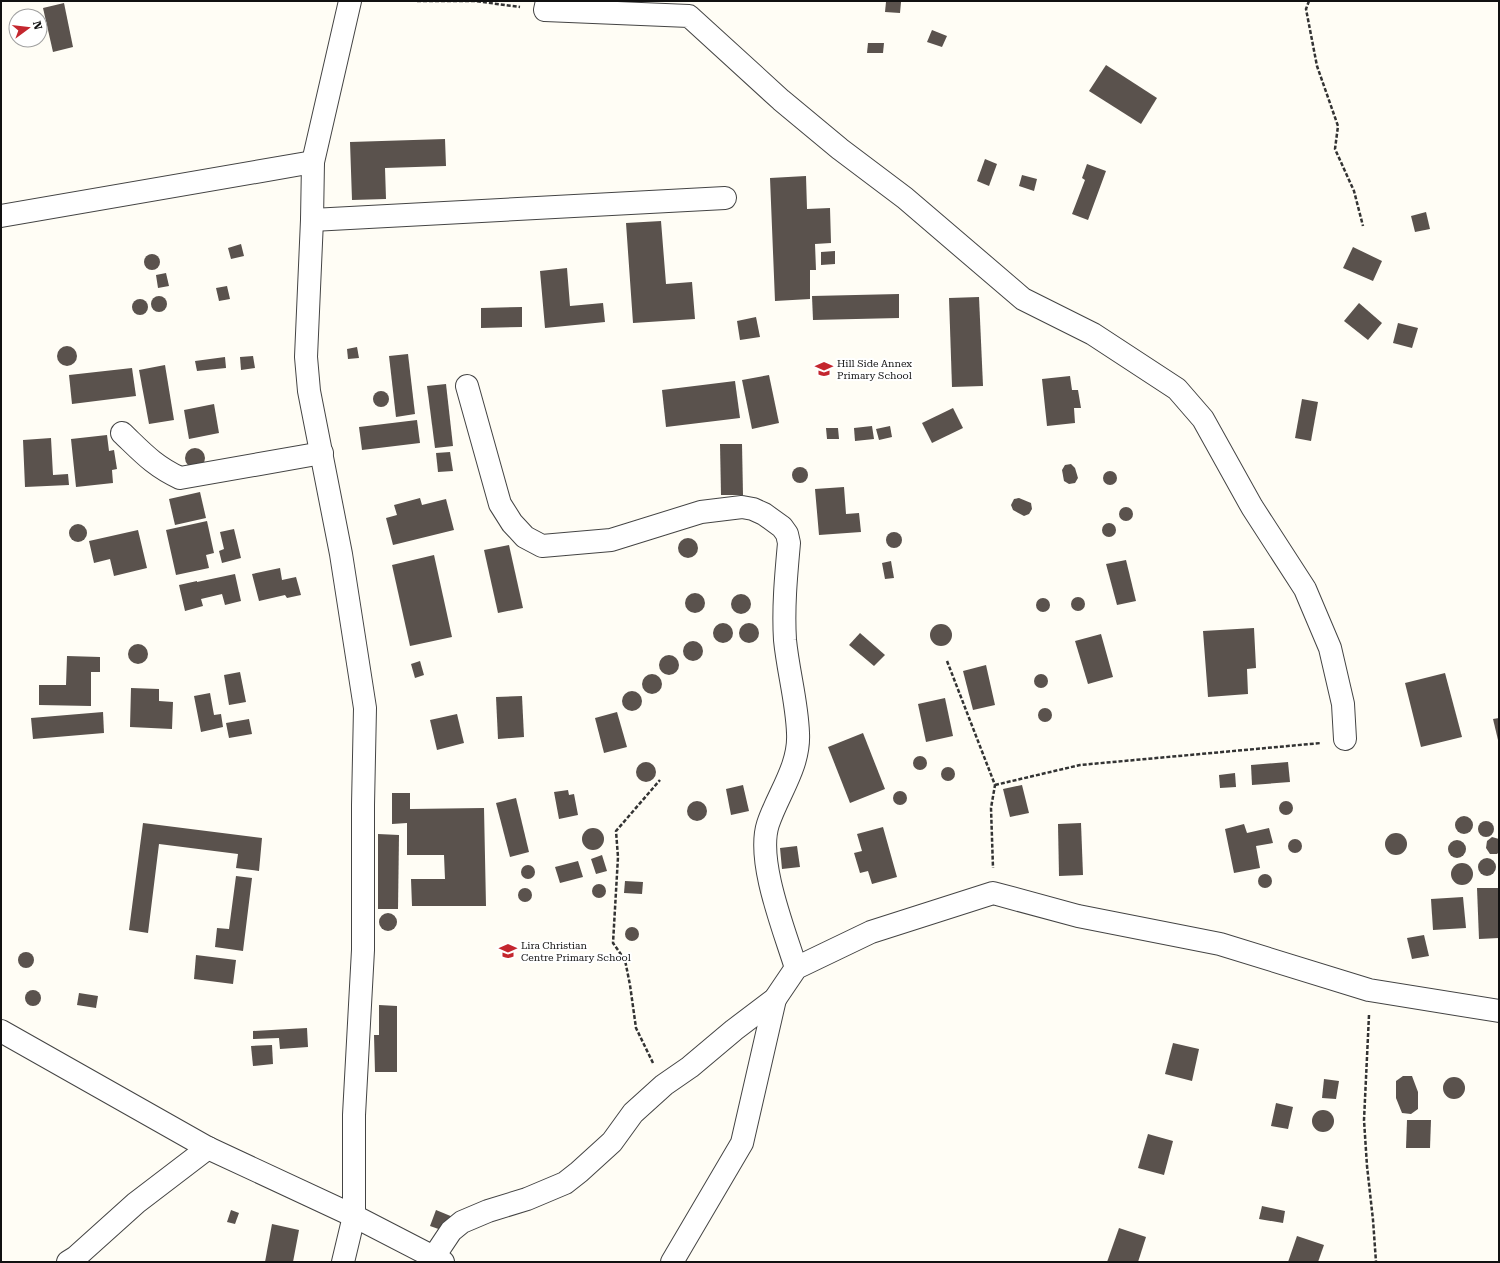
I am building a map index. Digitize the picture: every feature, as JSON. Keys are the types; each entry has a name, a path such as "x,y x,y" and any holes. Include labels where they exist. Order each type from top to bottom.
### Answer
{"street":[{"path":"344,1262 354,1216 354,1115 363,950 365,708 341,554 309,391 306,357 313,162 350,1"},
{"path":"546,6 689,16 787,105 840,149 905,198 1023,299 1093,334 1177,389 1203,419 1252,507 1306,589 1330,648 1343,704 1345,740"},
{"path":"1,216 313,162"},
{"path":"312,220 725,198"},
{"path":"466,386 500,504 512,523 525,537 542,546 611,540 701,512 742,507 753,509 764,514 782,527 787,534 789,543 784,606 786,641 798,734 796,756 768,826 766,847 768,875 796,968"},
{"path":"122,433 151,461 164,471 180,478 322,452"},
{"path":"1,1031 208,1148 354,1216 438,1260 451,1231 462,1222 488,1211 528,1199 565,1183 579,1172 612,1142 633,1113 664,1085 690,1067 734,1030 775,999 796,968 871,932 993,893 1078,916 1220,944 1370,990 1499,1011"},
{"path":"672,1262 742,1143 775,999"},
{"path":"68,1262 76,1257 136,1203 208,1148"}],"path":[{"path":"417,1 475,2 546,6"},
{"path":"1309,1 1306,9 1317,66 1338,126 1335,149 1354,191 1363,226"},
{"path":"947,661 995,785 991,808 993,893"},
{"path":"995,785 1080,765 1345,740"},
{"path":"660,780 616,831 618,857 613,944 626,960 636,1028 664,1085"},
{"path":"1370,990 1364,1120 1376,1262"}],"building":[{"path":"886,2 901,2 900,13 885,12"},
{"path":"64,3 73,47 53,52 48,30 48,8 43,8"},
{"path":"932,30 947,36 942,47 927,42"},
{"path":"868,43 884,43 883,53 867,53"},
{"path":"1106,65 1157,98 1141,124 1089,91"},
{"path":"445,139 446,166 385,168 386,199 352,200 350,142"},
{"path":"985,159 997,164 989,186 977,181"},
{"path":"1087,164 1106,171 1088,220 1072,214 1085,180 1082,178"},
{"path":"1022,175 1037,179 1034,191 1019,186"},
{"path":"806,176 807,209 830,208 831,243 815,244 816,270 810,270 810,299 775,301 770,178"},
{"path":"1426,212 1430,229 1415,232 1411,216"},
{"path":"661,221 666,284 692,282 695,319 633,323 626,223"},
{"path":"241,244 244,256 231,259 228,248"},
{"path":"1353,247 1382,261 1373,281 1343,268"},
{"path":"835,251 835,264 821,265 821,252"},
{"path":"152,254 158,256 160,262 158,268 152,270 146,268 144,262 146,256"},
{"path":"567,268 570,306 603,303 605,322 545,328 540,271"},
{"path":"166,273 169,286 158,288 156,275"},
{"path":"227,286 230,299 219,301 216,288"},
{"path":"899,294 899,318 813,320 812,296"},
{"path":"159,296 165,298 167,304 165,310 159,312 153,310 151,304 153,298"},
{"path":"979,297 983,386 952,387 949,298"},
{"path":"140,299 146,301 148,307 146,313 140,315 134,313 132,307 134,301"},
{"path":"1359,303 1382,323 1368,340 1344,321"},
{"path":"522,307 522,327 481,328 481,308"},
{"path":"756,317 760,337 740,340 737,321"},
{"path":"1398,323 1418,328 1412,348 1393,343"},
{"path":"67,346 74,349 77,356 74,363 67,366 60,363 57,356 60,349"},
{"path":"357,347 359,358 348,359 347,349"},
{"path":"408,354 415,414 396,417 389,356"},
{"path":"253,356 255,368 241,370 240,357"},
{"path":"225,357 226,368 197,371 195,361"},
{"path":"165,365 174,420 149,424 139,370"},
{"path":"132,368 136,396 72,404 69,375"},
{"path":"769,375 779,423 752,429 742,380"},
{"path":"1070,376 1072,390 1078,390 1081,408 1074,408 1075,423 1047,426 1042,379"},
{"path":"735,381 740,418 666,427 662,390"},
{"path":"446,384 453,446 435,448 427,386"},
{"path":"378,391 384,391 389,396 387,405 384,407 378,407 373,402 373,396"},
{"path":"1302,399 1318,402 1311,441 1295,438"},
{"path":"214,404 219,433 189,439 184,410"},
{"path":"953,408 963,428 932,443 922,423"},
{"path":"417,420 420,443 362,450 359,427"},
{"path":"872,426 874,439 855,441 854,428"},
{"path":"890,426 892,437 879,440 876,429"},
{"path":"826,428 838,428 839,439 827,439"},
{"path":"107,435 109,451 114,450 117,469 112,470 113,483 76,487 71,439"},
{"path":"51,438 53,475 68,474 69,485 25,487 23,440"},
{"path":"720,444 742,444 743,495 721,495"},
{"path":"195,448 202,451 205,458 202,465 195,468 188,465 185,458 188,451"},
{"path":"450,452 453,471 438,472 436,453"},
{"path":"1071,464 1075,468 1078,478 1075,483 1069,484 1064,481 1062,470 1065,465"},
{"path":"800,467 807,472 808,475 803,482 800,483 793,478 792,475 797,468"},
{"path":"1107,471 1113,471 1117,475 1117,481 1113,485 1107,485 1103,481 1103,475"},
{"path":"844,487 846,514 859,513 861,532 819,535 815,489"},
{"path":"200,492 206,518 175,525 169,499"},
{"path":"420,498 422,505 446,499 454,530 393,545 386,518 397,515 394,505"},
{"path":"1019,498 1031,503 1032,509 1029,514 1024,516 1013,510 1011,505 1014,499"},
{"path":"1123,507 1129,507 1133,511 1133,517 1129,521 1123,521 1119,517 1119,511"},
{"path":"207,521 214,553 206,555 209,568 176,575 166,530"},
{"path":"1106,523 1112,523 1116,527 1116,533 1112,537 1106,537 1102,533 1102,527"},
{"path":"74,524 82,524 87,529 85,540 82,542 74,542 69,537 69,529"},
{"path":"234,529 241,558 222,563 219,551 224,549 220,532"},
{"path":"138,530 147,568 114,576 110,559 94,563 89,541"},
{"path":"894,532 901,537 902,540 897,547 894,548 887,543 886,540 891,533"},
{"path":"688,538 695,541 698,548 695,555 688,558 681,555 678,548 681,541"},
{"path":"509,545 523,608 498,613 484,550"},
{"path":"434,555 452,637 410,646 392,565"},
{"path":"1126,560 1136,601 1117,605 1106,564"},
{"path":"891,561 894,578 885,579 882,563"},
{"path":"280,568 282,580 296,577 301,595 287,598 285,595 259,601 252,574"},
{"path":"235,574 241,601 225,605 222,594 201,599 203,606 185,611 179,585"},
{"path":"695,593 702,596 705,603 702,610 695,613 688,610 685,603 688,596"},
{"path":"741,594 748,597 751,604 748,611 741,614 734,611 731,604 734,597"},
{"path":"1075,597 1081,597 1085,601 1085,607 1081,611 1075,611 1071,607 1071,601"},
{"path":"1040,598 1046,598 1050,602 1050,608 1046,612 1040,612 1036,608 1036,602"},
{"path":"719,623 727,623 733,629 733,637 727,643 719,643 713,637 713,629"},
{"path":"749,623 756,626 759,633 756,640 749,643 742,640 739,633 742,626"},
{"path":"941,624 949,627 952,635 949,643 941,646 933,643 930,635 933,627"},
{"path":"1254,628 1256,668 1247,669 1248,694 1208,697 1203,631"},
{"path":"860,633 885,655 874,666 849,645"},
{"path":"1101,634 1113,677 1088,684 1075,641"},
{"path":"693,641 700,644 703,651 700,658 693,661 686,658 683,651 686,644"},
{"path":"138,644 145,647 148,654 145,661 138,664 131,661 128,654 131,647"},
{"path":"669,655 676,658 679,665 676,672 669,675 662,672 659,665 662,658"},
{"path":"67,656 100,657 100,672 91,672 91,706 39,705 39,685 66,685"},
{"path":"420,661 424,675 415,678 411,664"},
{"path":"986,665 995,705 973,710 963,671"},
{"path":"240,672 246,702 229,705 224,675"},
{"path":"1445,673 1462,737 1421,747 1405,683"},
{"path":"652,674 659,677 662,684 659,691 652,694 645,691 642,684 645,677"},
{"path":"1038,674 1044,674 1048,678 1048,684 1044,688 1038,688 1034,684 1034,678"},
{"path":"131,688 159,689 159,701 173,702 172,729 130,727"},
{"path":"632,691 639,694 642,701 639,708 632,711 625,708 622,701 625,694"},
{"path":"210,693 214,715 221,714 223,727 201,732 194,696"},
{"path":"522,696 524,737 498,739 496,697"},
{"path":"945,698 953,736 926,742 918,704"},
{"path":"1042,708 1048,708 1052,712 1052,718 1048,722 1042,722 1038,718 1038,712"},
{"path":"103,712 104,733 33,739 31,718"},
{"path":"617,712 627,747 604,753 595,718"},
{"path":"457,714 464,743 437,750 430,720"},
{"path":"1499,718 1499,740 1498,740 1493,719"},
{"path":"249,719 252,734 229,738 226,723"},
{"path":"863,733 885,789 850,803 828,747"},
{"path":"917,756 923,756 927,760 927,766 923,770 917,770 913,766 913,760"},
{"path":"646,762 653,765 656,772 653,779 646,782 639,779 636,772 639,765"},
{"path":"1288,762 1290,782 1252,785 1251,765"},
{"path":"945,767 951,767 955,771 955,777 951,781 945,781 941,777 941,771"},
{"path":"1235,773 1236,787 1220,788 1219,775"},
{"path":"743,785 749,811 731,815 726,789"},
{"path":"1022,785 1029,813 1010,817 1003,789"},
{"path":"568,790 569,795 574,794 578,815 559,819 554,792"},
{"path":"897,791 903,791 907,795 907,801 903,805 897,805 893,801 893,795"},
{"path":"392,793 410,793 410,809 484,808 486,906 412,906 411,879 445,879 444,855 407,855 407,823 392,824"},
{"path":"516,798 529,852 510,857 496,803"},
{"path":"697,801 704,804 707,811 704,818 697,821 690,818 687,811 690,804"},
{"path":"1283,801 1289,801 1293,805 1293,811 1289,815 1283,815 1279,811 1279,805"},
{"path":"1464,816 1470,819 1473,825 1470,831 1464,834 1458,831 1455,825 1458,819"},
{"path":"1483,821 1489,821 1494,826 1492,835 1489,837 1483,837 1478,832 1478,826"},
{"path":"143,823 262,838 259,871 236,868 238,854 159,844 148,933 129,930"},
{"path":"1081,823 1083,875 1059,876 1058,824"},
{"path":"1244,824 1247,833 1269,828 1273,843 1256,846 1260,868 1234,873 1225,829"},
{"path":"883,827 897,877 872,884 868,871 860,873 854,853 862,851 857,834"},
{"path":"589,828 597,828 604,835 604,843 597,850 589,850 582,843 582,835"},
{"path":"1396,833 1404,836 1407,844 1404,852 1396,855 1388,852 1385,844 1388,836"},
{"path":"378,834 399,835 398,909 378,909"},
{"path":"1492,837 1499,839 1499,852 1497,854 1490,854 1486,848 1487,841"},
{"path":"1292,839 1298,839 1302,843 1302,849 1298,853 1292,853 1288,849 1288,843"},
{"path":"1457,840 1461,841 1465,845 1465,853 1461,857 1457,858 1453,857 1449,853 1448,849 1449,845 1453,841"},
{"path":"797,846 800,867 782,869 780,848"},
{"path":"602,855 607,871 596,874 591,859"},
{"path":"1487,858 1493,861 1496,867 1493,873 1487,876 1481,873 1478,867 1481,861"},
{"path":"578,861 583,877 560,883 555,867"},
{"path":"1462,863 1470,866 1473,874 1470,882 1462,885 1454,882 1451,874 1454,866"},
{"path":"525,865 531,865 535,869 535,875 531,879 525,879 521,875 521,869"},
{"path":"1262,874 1268,874 1272,878 1272,884 1268,888 1262,888 1258,884 1258,878"},
{"path":"236,876 252,878 243,951 215,947 217,928 229,929"},
{"path":"625,881 643,882 642,894 624,893"},
{"path":"596,884 602,884 606,888 606,894 602,898 596,898 592,894 592,888"},
{"path":"522,888 528,888 532,892 532,898 528,902 522,902 518,898 518,892"},
{"path":"1477,888 1499,888 1499,938 1479,939"},
{"path":"1463,897 1466,928 1433,930 1431,899"},
{"path":"388,913 394,916 397,922 394,928 388,931 382,928 379,922 382,916"},
{"path":"629,927 635,927 639,931 639,937 635,941 629,941 625,937 625,931"},
{"path":"1424,935 1429,956 1412,959 1407,938"},
{"path":"26,952 32,954 34,960 32,966 26,968 20,966 18,960 20,954"},
{"path":"196,955 236,960 233,984 194,979"},
{"path":"33,990 39,992 41,998 39,1004 33,1006 27,1004 25,998 27,992"},
{"path":"79,993 98,996 96,1008 77,1005"},
{"path":"379,1005 397,1006 397,1072 375,1072 374,1035 379,1035"},
{"path":"307,1028 308,1047 280,1049 279,1038 253,1039 253,1031"},
{"path":"1173,1043 1199,1049 1192,1081 1165,1074"},
{"path":"272,1045 273,1064 253,1066 251,1046"},
{"path":"1403,1076 1412,1076 1418,1092 1418,1109 1411,1114 1402,1113 1396,1098 1396,1081"},
{"path":"1454,1077 1462,1080 1465,1088 1462,1096 1454,1099 1446,1096 1443,1088 1446,1080"},
{"path":"1324,1079 1339,1081 1336,1099 1322,1098"},
{"path":"1276,1103 1293,1107 1288,1129 1271,1126"},
{"path":"1323,1110 1331,1113 1334,1121 1331,1129 1323,1132 1315,1129 1312,1121 1315,1113"},
{"path":"1407,1120 1431,1120 1430,1148 1406,1148"},
{"path":"1148,1134 1173,1141 1164,1175 1138,1168"},
{"path":"1262,1206 1285,1211 1283,1223 1259,1219"},
{"path":"231,1210 239,1213 235,1224 227,1222"},
{"path":"436,1210 453,1217 447,1232 430,1226"},
{"path":"272,1224 299,1230 293,1262 265,1262"},
{"path":"1119,1228 1146,1237 1138,1262 1107,1262"},
{"path":"1297,1236 1324,1245 1318,1262 1288,1262"}],"place":[{"name":"Hill Side Annex Primary School","path":"824,369"},
{"name":"Lira Christian Centre Primary School","path":"508,951"}]}
